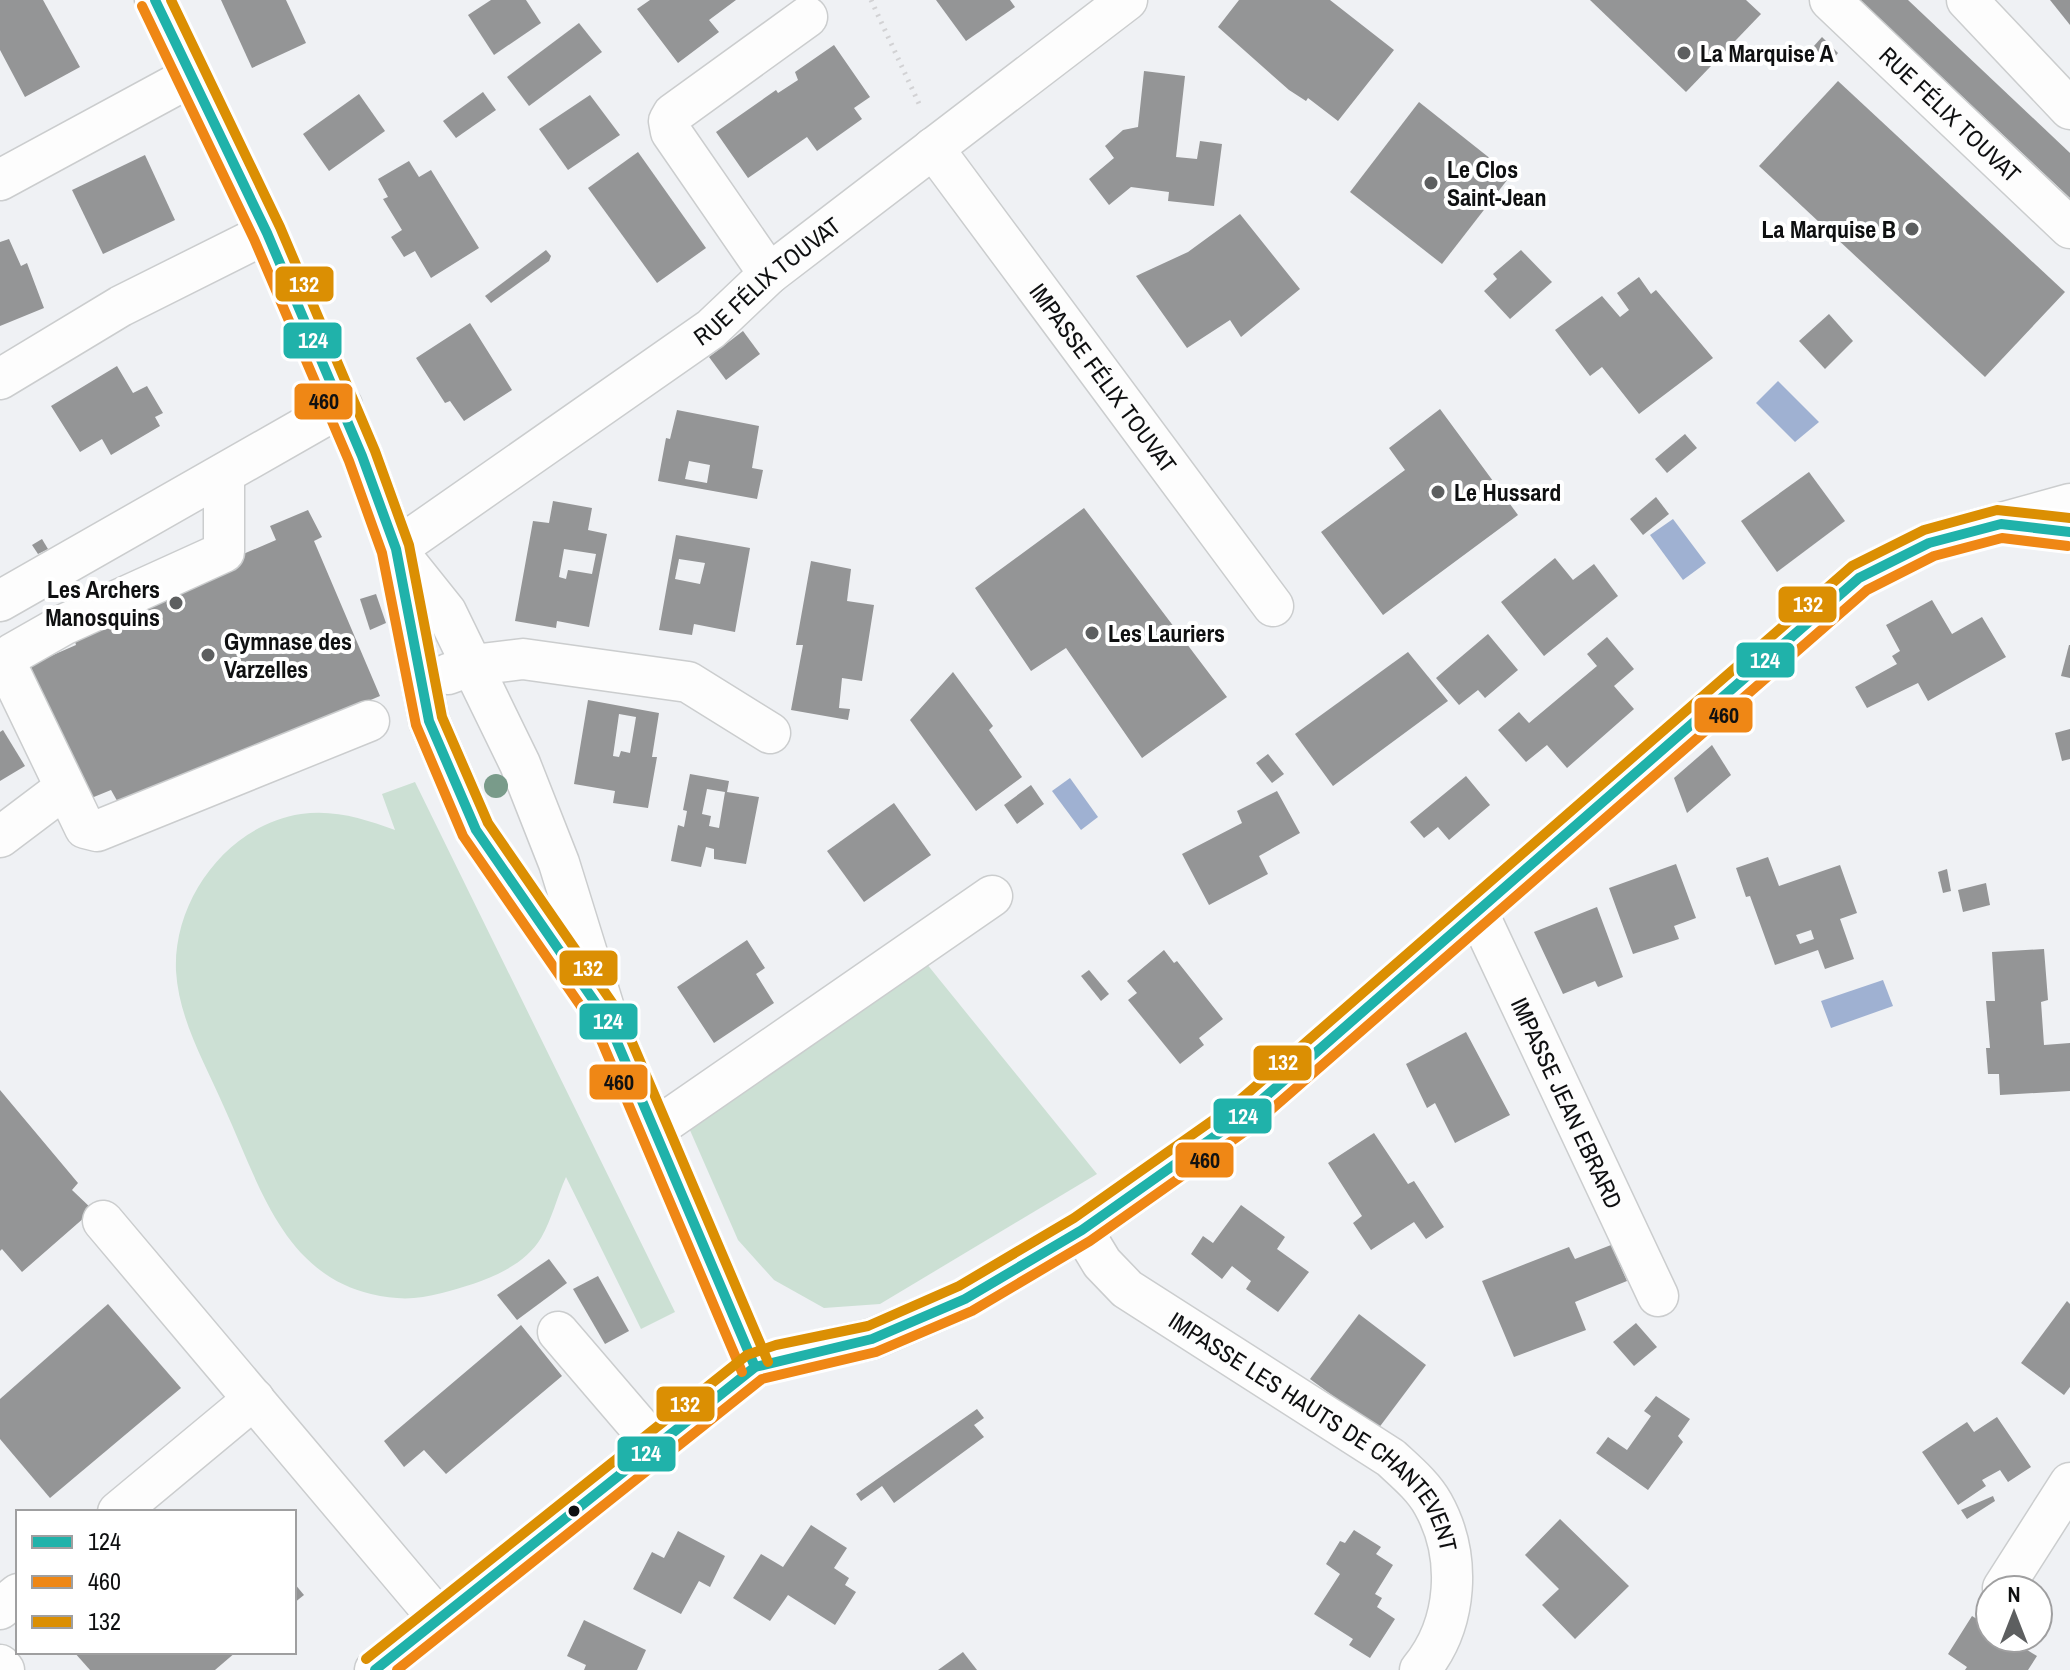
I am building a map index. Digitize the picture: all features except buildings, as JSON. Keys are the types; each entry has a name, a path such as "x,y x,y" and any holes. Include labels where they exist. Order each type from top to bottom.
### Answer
{"street":[{"path":"155,0 267,233 342,406 396,549 424,705 476,830 608,1021"},
{"name":"RUE FÉLIX TOUVAT","path":"396,549 711,329 769,274 1127,0"},
{"name":"RUE FÉLIX TOUVAT","path":"1830,0 2070,228"},
{"path":"1967,0 2070,109"},
{"path":"769,274 671,132 669,121 673,114 807,17"},
{"path":"0,180 190,77"},
{"name":"IMPASSE FÉLIX TOUVAT","path":"937,145 1273,606"},
{"path":"0,379 121,306 267,233"},
{"path":"0,601 342,406"},
{"path":"224,474 224,552 63,625 12,654 5,662 85,828 97,831 369,721"},
{"path":"376,1670 755,1367 894,1331 965,1299 1082,1230 1242,1117 1859,578 1879,565 1929,543 2070,504"},
{"path":"2001,524 2070,532"},
{"path":"396,549 446,612 520,764 559,863 608,1021 755,1367"},
{"path":"424,705 448,674 473,665 538,659 688,682 770,733"},
{"path":"0,837 65,788"},
{"path":"512,883 543,880 559,863"},
{"path":"655,1129 992,896"},
{"name":"IMPASSE JEAN EBRARD","path":"1477,911 1658,1296"},
{"path":"103,1221 438,1618"},
{"name":"IMPASSE LES HAUTS DE CHANTEVENT","path":"1082,1230 1102,1263 1127,1289 1391,1458 1417,1482 1433,1504 1442,1526 1453,1571 1451,1606 1438,1643 1420,1670"},
{"path":"558,1332 655,1445"},
{"path":"120,1510 254,1399"},
{"path":"2012,1574 2070,1483"},
{"path":"0,1609 16,1596"},
{"path":"0,1665 4,1670"}],"path":[{"path":"871,0 937,145"}],"green space":[{"path":"415,782 675,1312 641,1329 566,1177 541,1238 510,1268 455,1289 415,1298 380,1296 341,1283 315,1266 294,1245 277,1220 194,1041 178,989 178,944 184,918 210,870 250,833 275,821 301,814 337,814 395,830 382,794"},
{"path":"926,963 1097,1174 880,1304 824,1308 774,1280 738,1240 689,1128"}],"water":[{"path":"1778,381 1819,422 1795,442 1756,403"},
{"path":"1673,519 1706,563 1683,580 1650,535"},
{"path":"1070,778 1098,817 1081,830 1052,791"},
{"path":"1883,980 1893,1006 1831,1028 1821,1001"}],"transit line":[{"name":"124","path":"155,0 267,233 362,456 396,549 429,721 476,830 608,1021 755,1367"},
{"name":"132","path":"171,0 280,227 375,451 409,545 442,717 488,823 620,1014 768,1362"},
{"name":"460","path":"142,6 254,239 349,461 382,553 416,725 463,836 596,1028 742,1372"},
{"name":"132","path":"366,1659 747,1355 776,1345 868,1326 959,1286 1074,1218 1233,1106 1852,566 1924,530 1997,510 2070,518"},
{"name":"124","path":"375,1670 755,1367 872,1339 965,1299 1082,1230 1242,1117 1859,578 1929,543 2001,524 2070,532"},
{"name":"460","path":"397,1670 762,1379 876,1352 972,1311 1090,1241 1250,1128 1867,590 1934,556 2002,538 2068,546"}],"place":[{"name":"La Marquise A","path":"1684,53"},
{"name":"Le Clos Saint-Jean","path":"1431,183"},
{"name":"La Marquise B","path":"1912,229"},
{"name":"Le Hussard","path":"1438,492"},
{"name":"Les Archers Manosquins","path":"176,603"},
{"name":"Les Lauriers","path":"1092,633"},
{"name":"Gymnase des Varzelles","path":"208,655"}]}
